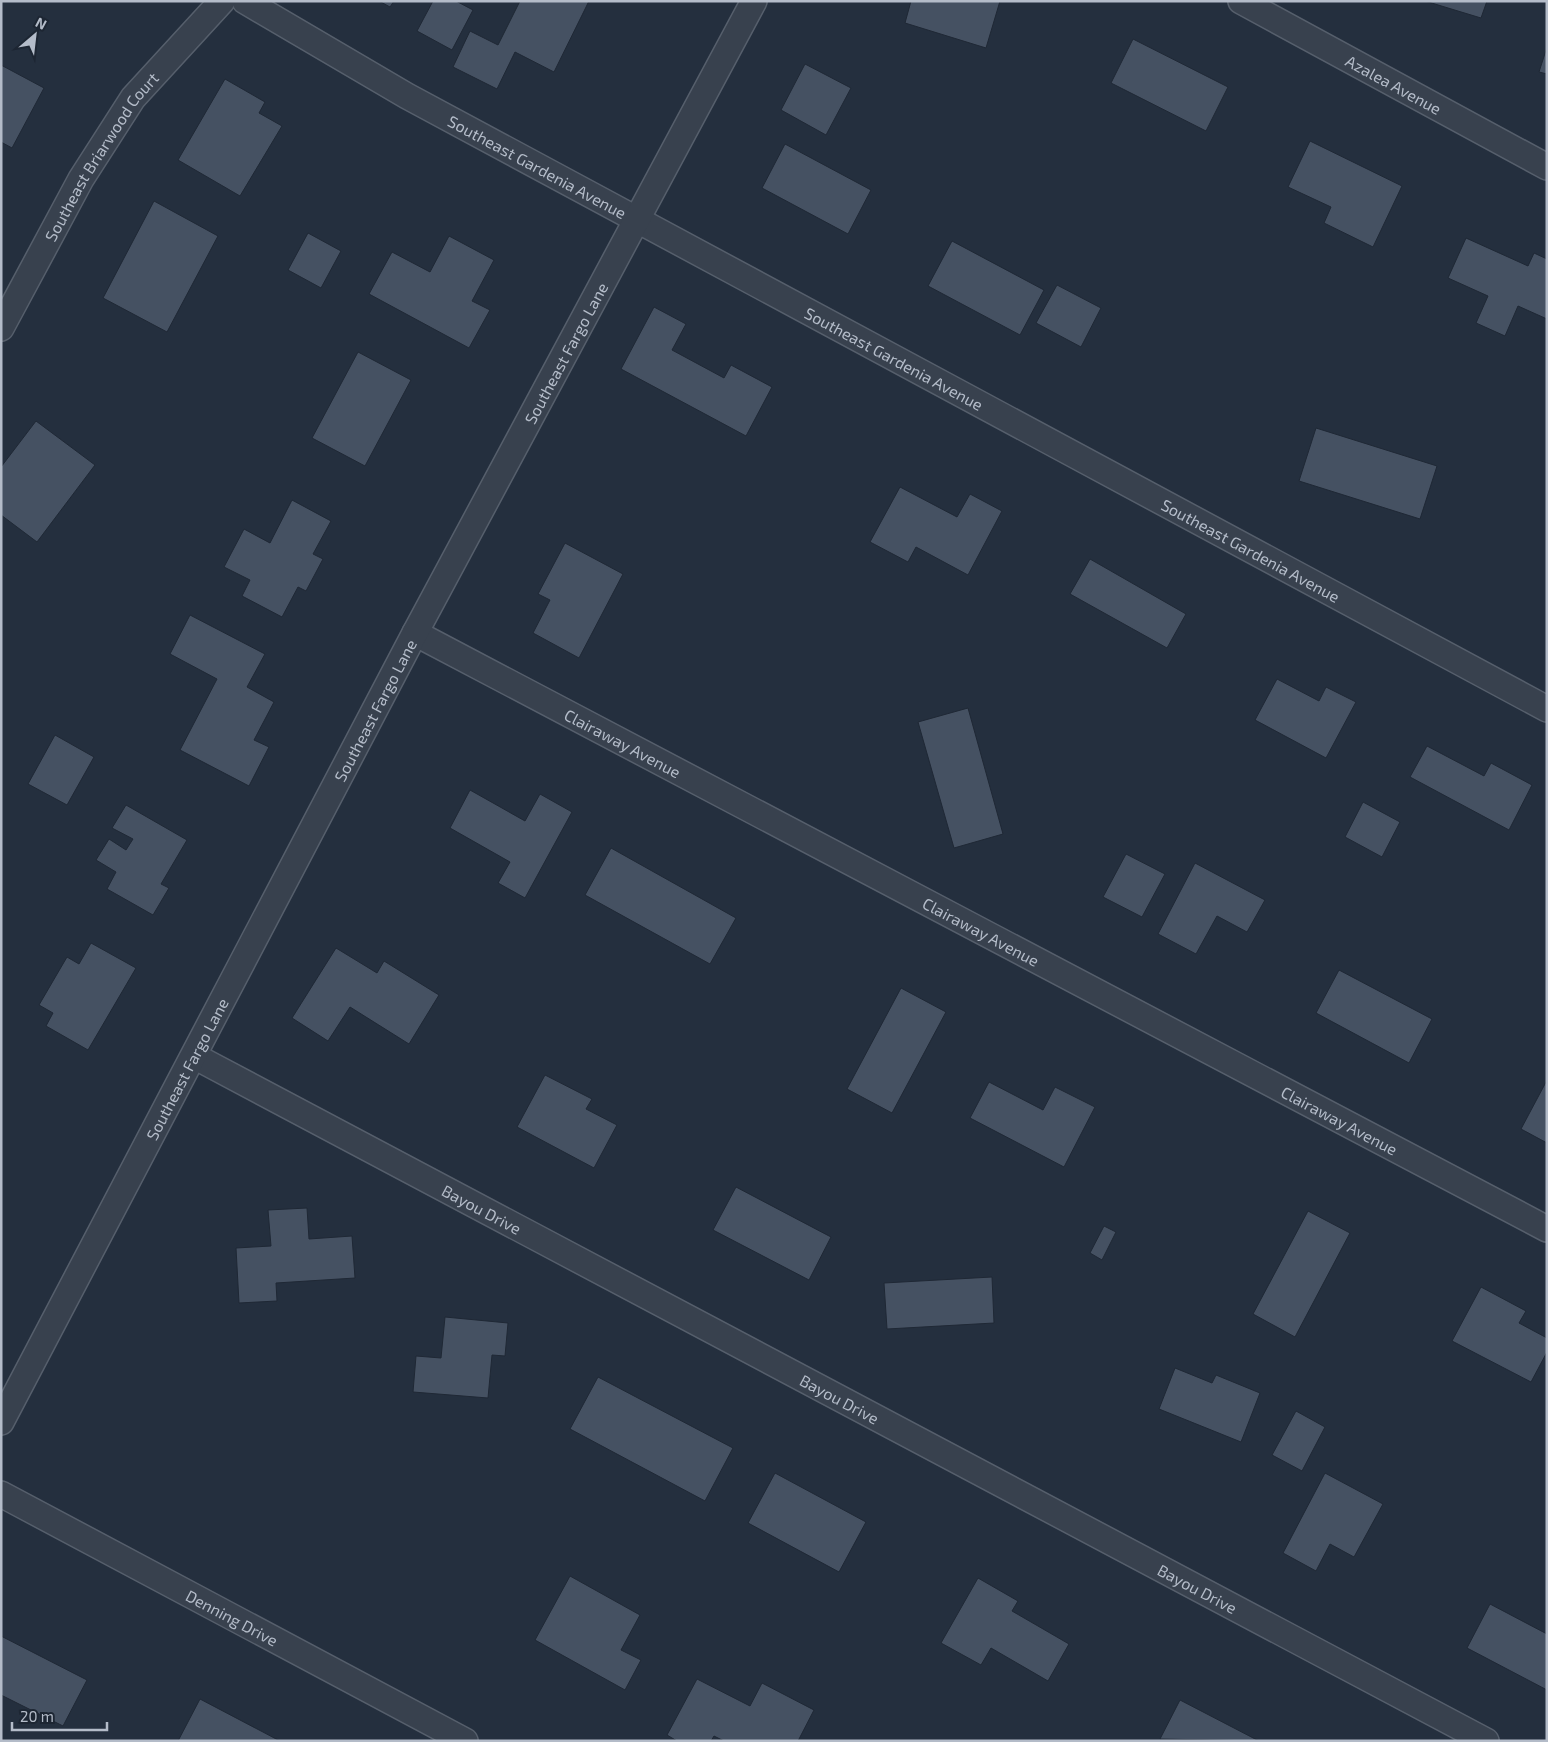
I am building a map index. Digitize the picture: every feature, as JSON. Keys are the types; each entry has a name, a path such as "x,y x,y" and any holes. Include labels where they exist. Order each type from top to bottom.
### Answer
{"street":[{"name":"Southeast Briarwood Court","path":"1,328 81,180 133,98 222,1"},
{"name":"Southeast Gardenia Avenue","path":"245,1 407,96 1547,709"},
{"name":"Southeast Fargo Lane","path":"1,1422 415,633 754,1"},
{"name":"Azalea Avenue","path":"1242,1 1547,167"},
{"name":"Clairaway Avenue","path":"415,633 1547,1229"},
{"name":"Bayou Drive","path":"194,1056 1486,1741"},
{"name":"Denning Drive","path":"1,1494 464,1741"}],"building":[{"path":"379,1 394,1 390,7"},
{"path":"433,1 456,1 473,10 452,50 417,31"},
{"path":"520,1 589,1 554,72 515,52 497,89 453,67 470,31 498,45"},
{"path":"911,1 1000,1 986,48 905,23"},
{"path":"1425,1 1487,1 1481,18"},
{"path":"1133,39 1228,87 1206,131 1111,83"},
{"path":"1547,47 1547,74 1539,72"},
{"path":"805,64 851,88 826,135 781,110"},
{"path":"1,65 44,88 12,148 1,142"},
{"path":"225,79 265,102 259,113 282,126 240,196 178,160"},
{"path":"1310,141 1402,186 1373,247 1324,223 1331,207 1288,187"},
{"path":"785,144 871,190 848,234 762,188"},
{"path":"154,201 218,236 167,332 103,298"},
{"path":"308,233 341,251 321,288 288,270"},
{"path":"449,236 494,260 472,301 490,310 469,348 369,294 392,252 430,272"},
{"path":"1466,238 1528,266 1534,253 1547,259 1547,319 1518,306 1505,336 1476,323 1488,296 1448,278"},
{"path":"952,241 1044,290 1020,335 928,286"},
{"path":"1057,285 1101,308 1081,347 1036,323"},
{"path":"654,307 686,324 672,350 724,378 731,365 772,387 746,436 621,369"},
{"path":"358,352 411,380 365,466 312,438"},
{"path":"36,421 95,465 37,542 1,515 1,467"},
{"path":"1316,428 1437,466 1420,519 1299,481"},
{"path":"900,487 957,517 970,494 1002,511 968,575 916,547 908,562 870,542"},
{"path":"292,500 331,521 313,554 323,559 306,591 298,587 282,617 242,596 250,580 224,567 244,529 270,543"},
{"path":"565,543 623,574 579,658 533,633 550,600 538,594"},
{"path":"1090,559 1186,614 1167,648 1070,594"},
{"path":"190,615 265,654 247,687 274,702 254,740 269,747 249,786 180,750 217,679 170,654"},
{"path":"1277,679 1319,701 1326,687 1356,702 1326,758 1255,720"},
{"path":"968,708 1003,834 954,848 918,722"},
{"path":"55,735 94,757 67,805 28,784"},
{"path":"1427,746 1484,776 1491,763 1532,785 1509,830 1410,777"},
{"path":"470,790 525,821 540,794 572,812 525,898 498,883 510,862 450,828"},
{"path":"1363,802 1400,822 1382,857 1345,837"},
{"path":"126,805 187,840 161,884 169,888 153,915 107,889 116,872 96,860 109,839 126,850 133,839 112,828"},
{"path":"611,848 736,918 710,964 585,895"},
{"path":"1126,854 1165,874 1142,917 1103,897"},
{"path":"1195,863 1265,900 1247,932 1217,916 1196,954 1158,934"},
{"path":"91,943 136,968 88,1050 46,1026 53,1013 39,1005 67,957 79,964"},
{"path":"336,948 377,973 384,961 439,995 409,1044 350,1007 328,1041 292,1018"},
{"path":"1339,970 1432,1019 1409,1063 1316,1013"},
{"path":"901,988 946,1012 892,1113 847,1089"},
{"path":"545,1075 592,1099 586,1109 617,1125 594,1168 517,1127"},
{"path":"989,1082 1043,1110 1055,1087 1095,1107 1064,1167 970,1118"},
{"path":"1547,1083 1547,1143 1521,1129"},
{"path":"736,1187 831,1237 809,1280 713,1230"},
{"path":"307,1208 309,1239 352,1236 355,1278 276,1283 277,1301 239,1303 236,1248 271,1246 268,1210"},
{"path":"1308,1211 1350,1233 1295,1337 1253,1314"},
{"path":"1104,1226 1116,1232 1102,1260 1090,1253"},
{"path":"992,1277 994,1323 887,1329 884,1283"},
{"path":"1481,1287 1526,1311 1519,1323 1547,1338 1547,1352 1531,1382 1452,1341"},
{"path":"445,1317 508,1323 505,1356 492,1355 488,1398 413,1392 416,1356 441,1358"},
{"path":"1175,1368 1212,1383 1216,1375 1260,1393 1241,1442 1159,1409"},
{"path":"598,1377 733,1448 705,1501 570,1429"},
{"path":"1296,1411 1325,1427 1302,1471 1272,1455"},
{"path":"775,1473 866,1522 839,1572 748,1523"},
{"path":"1325,1473 1383,1504 1354,1557 1330,1544 1316,1571 1283,1553"},
{"path":"570,1576 640,1615 621,1650 641,1660 625,1690 535,1640"},
{"path":"978,1578 1018,1601 1012,1611 1069,1644 1048,1681 991,1648 981,1665 941,1643"},
{"path":"1490,1604 1547,1634 1547,1690 1467,1648"},
{"path":"1,1636 87,1680 63,1726 1,1695"},
{"path":"697,1679 750,1706 762,1683 814,1710 798,1741 724,1741 714,1736 711,1741 677,1741 667,1735"},
{"path":"200,1699 280,1741 178,1741"},
{"path":"1180,1700 1259,1741 1160,1739"}]}
